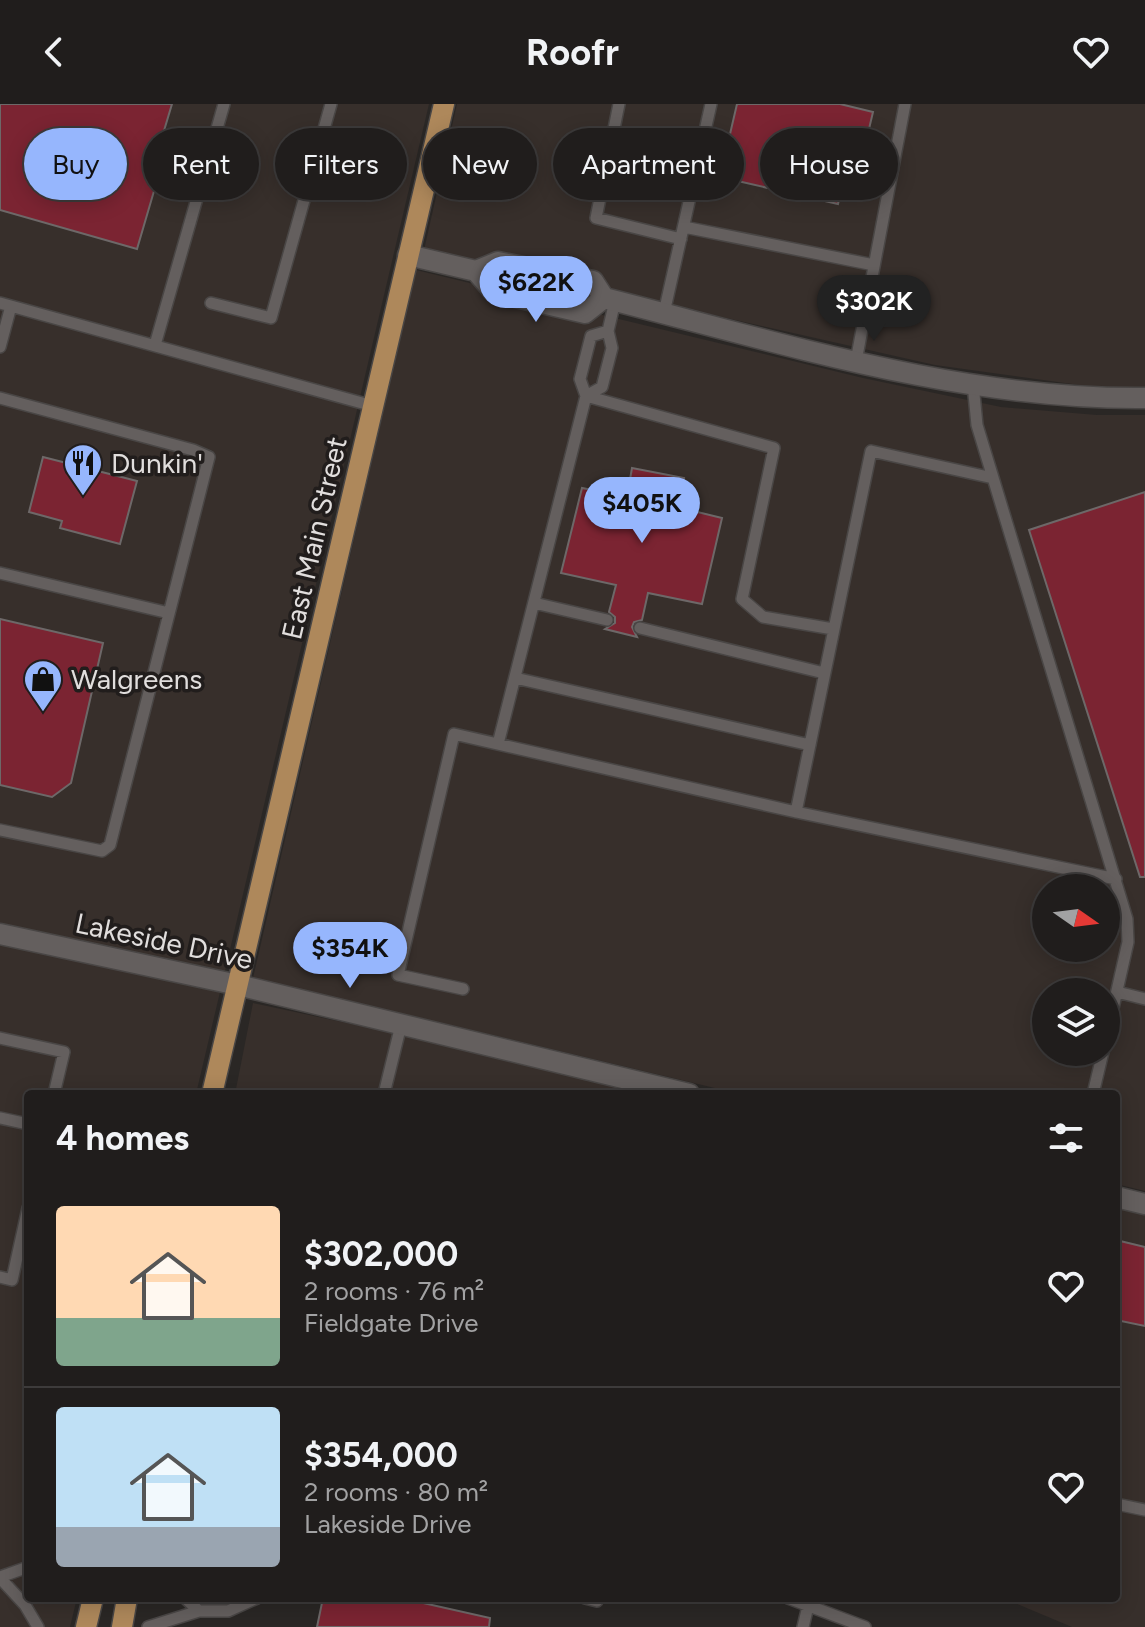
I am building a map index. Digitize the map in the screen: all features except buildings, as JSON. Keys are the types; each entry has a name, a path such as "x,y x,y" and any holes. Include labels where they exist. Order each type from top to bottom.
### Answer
{"main road":[{"name":"East Main Street","path":"213,1090 444,104"},
{"name":"East Main Street","path":"220,1090 238,985"},
{"path":"86,1627 92,1602"},
{"path":"122,1627 126,1602"}],"street":[{"path":"408,255 476,271 498,262 593,281 610,300 921,378 1088,399 1145,398"},
{"path":"476,271 494,292 585,313 610,300"},
{"name":"Lakeside Drive","path":"0,934 238,985 672,1090"},
{"path":"1120,1198 1145,1204"}],"lane":[{"path":"155,345 224,104"},
{"path":"211,303 271,318 331,104"},
{"path":"619,104 596,218 874,265"},
{"path":"664,313 711,104"},
{"path":"856,361 905,104"},
{"path":"586,396 602,387 612,348 608,331 610,300"},
{"path":"0,347 6,304 373,406"},
{"path":"498,744 586,396 580,379 591,336 608,331"},
{"path":"973,384 977,425 1114,874"},
{"path":"586,396 774,448 742,599 763,617 833,629"},
{"path":"0,398 209,457 110,845 102,851 0,830"},
{"path":"796,812 871,451 993,478"},
{"path":"0,573 169,613"},
{"path":"534,603 607,620"},
{"path":"640,628 824,673"},
{"path":"515,678 810,745"},
{"path":"463,989 398,975 454,734 796,812 1092,874"},
{"path":"1120,894 1127,919 1128,942 1120,978"},
{"path":"1120,993 1145,999"},
{"path":"385,1090 401,1025"},
{"path":"0,1038 64,1052 55,1090"},
{"path":"1094,1090 1100,1066"},
{"path":"0,1118 24,1123"},
{"path":"0,1277 12,1280 24,1226"},
{"path":"1120,1505 1145,1510"},
{"path":"24,1568 0,1577 25,1605 38,1627"},
{"path":"189,1602 199,1611"},
{"path":"148,1627 199,1611 228,1611 248,1602"},
{"path":"798,1602 865,1627"},
{"path":"803,1627 808,1606"}],"shaded area":[{"path":"0,104 429,104 407,197 407,128 275,128 275,200 406,200 197,1090 24,1090 24,1602 76,1602 70,1627 0,1627"},
{"path":"457,104 1145,104 1145,387 1094,387 935,365 424,250 435,200 537,200 537,128 452,128"},
{"path":"416,270 863,378 1001,407 1097,415 1145,415 1145,1191 1120,1185 1120,1090 723,1090 253,978"},
{"path":"253,1003 661,1090 236,1090"},
{"path":"1120,1188 1145,1194 1145,1627 1072,1627 1013,1602 1120,1602"}],"place":[{"name":"Dunkin'","path":"83,497"},
{"name":"Walgreens","path":"43,713"}]}
